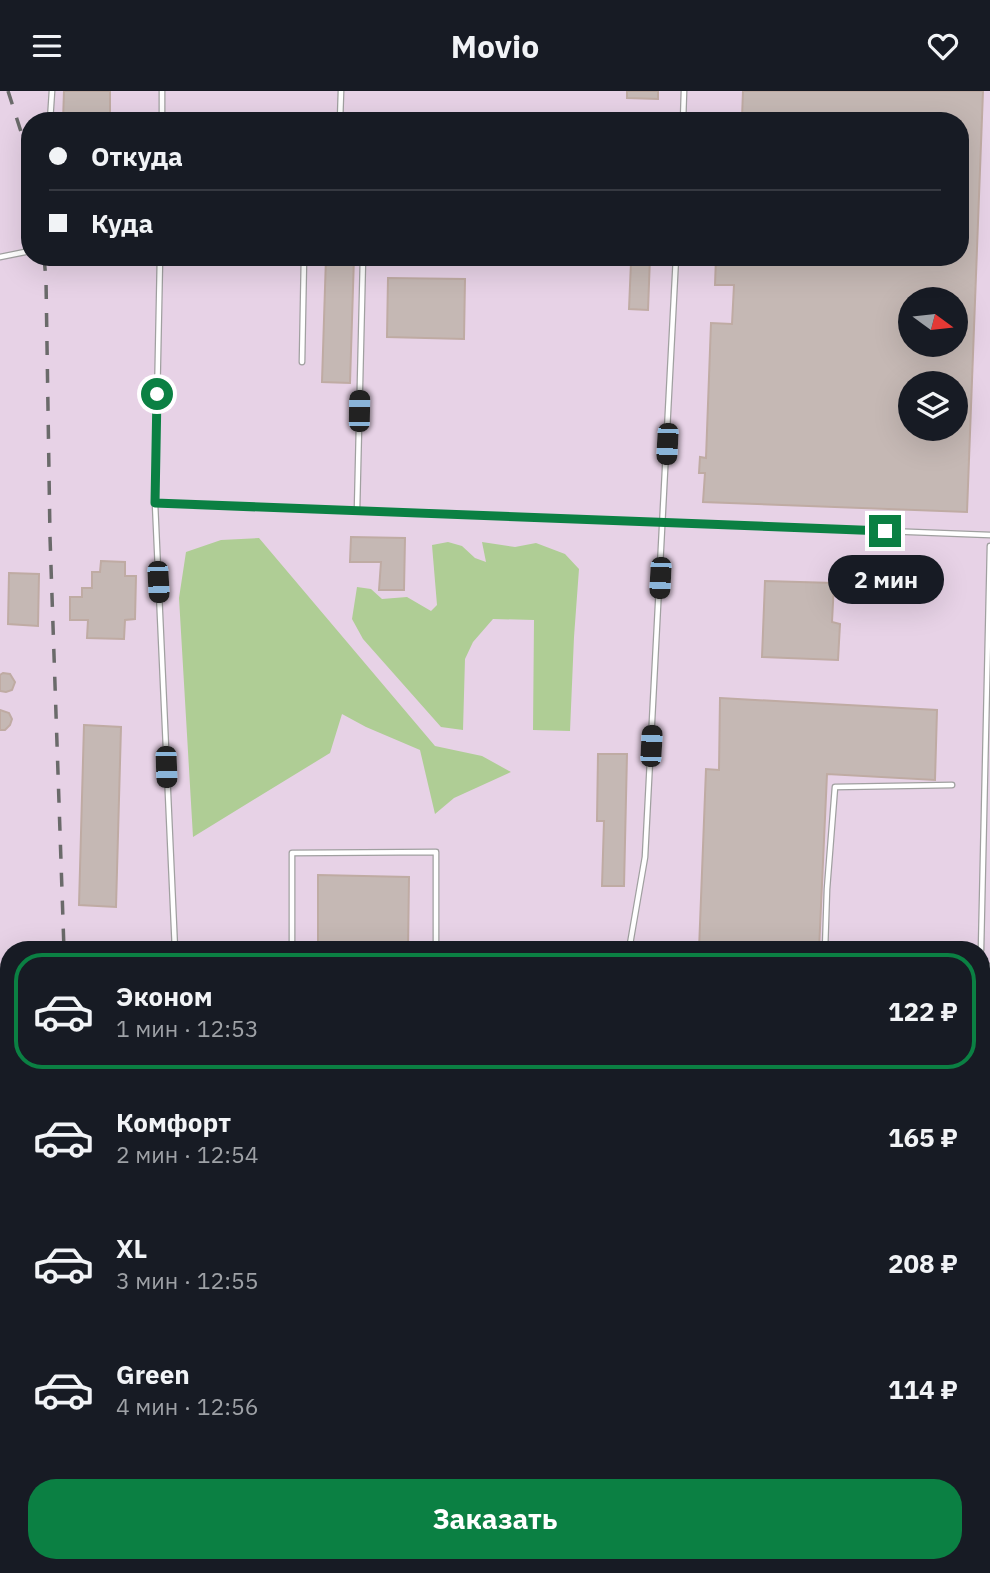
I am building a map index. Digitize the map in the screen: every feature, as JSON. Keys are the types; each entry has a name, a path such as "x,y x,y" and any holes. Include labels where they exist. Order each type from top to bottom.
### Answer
{"lane":[{"path":"51,112 52,91"},
{"path":"162,91 162,112"},
{"path":"340,112 341,91"},
{"path":"683,112 684,91"},
{"path":"0,257 21,253"},
{"path":"160,266 155,503 175,941"},
{"path":"302,362 304,266"},
{"path":"357,511 363,266"},
{"path":"631,941 646,857 676,266"},
{"path":"155,503 990,535"},
{"path":"981,941 990,546"},
{"path":"825,941 835,787 952,785"},
{"path":"292,941 292,853 436,852 436,941"}],"shaded area":[{"path":"0,91 990,91 990,941 0,941"}],"green space":[{"path":"259,538 435,746 482,756 511,772 454,798 435,814 420,750 342,714 330,753 193,837 179,598 186,552 221,540"},
{"path":"448,542 462,546 475,558 486,562 482,542 515,547 536,543 565,554 579,569 570,731 533,730 534,620 493,619 473,642 465,659 463,730 441,727 363,639 352,619 357,587 371,589 382,599 407,597 431,611 437,605 432,545"}],"building":[{"path":"64,91 110,91 110,112 63,112"},
{"path":"627,91 658,91 658,99 627,98"},
{"path":"743,91 983,91 967,512 703,502 705,473 699,473 700,457 706,458 711,323 732,324 734,285 715,285 716,266 969,266 969,112 742,112"},
{"path":"326,266 354,266 350,383 322,382"},
{"path":"631,266 650,266 648,310 629,309"},
{"path":"388,278 465,279 464,339 387,337"},
{"path":"351,537 405,538 404,590 379,590 381,562 350,562"},
{"path":"101,561 125,562 125,576 136,576 135,619 125,620 124,639 87,638 88,620 70,620 70,597 82,597 82,588 92,588 92,572 100,572"},
{"path":"9,573 39,574 38,626 8,624"},
{"path":"765,581 834,583 832,622 840,624 838,660 762,657"},
{"path":"10,674 15,682 12,690 6,692 0,691 0,675"},
{"path":"720,698 937,710 935,780 827,774 819,941 699,941 706,769 719,770"},
{"path":"0,710 9,713 12,719 5,730 0,730"},
{"path":"84,725 121,727 116,907 79,905"},
{"path":"598,754 627,754 624,886 602,886 604,821 597,821"},
{"path":"318,875 409,877 408,941 318,941"}],"railway":[{"path":"8,91 21,132"},
{"path":"45,266 50,537 64,941"}],"route":[{"path":"157,394 155,503 885,531"}]}
